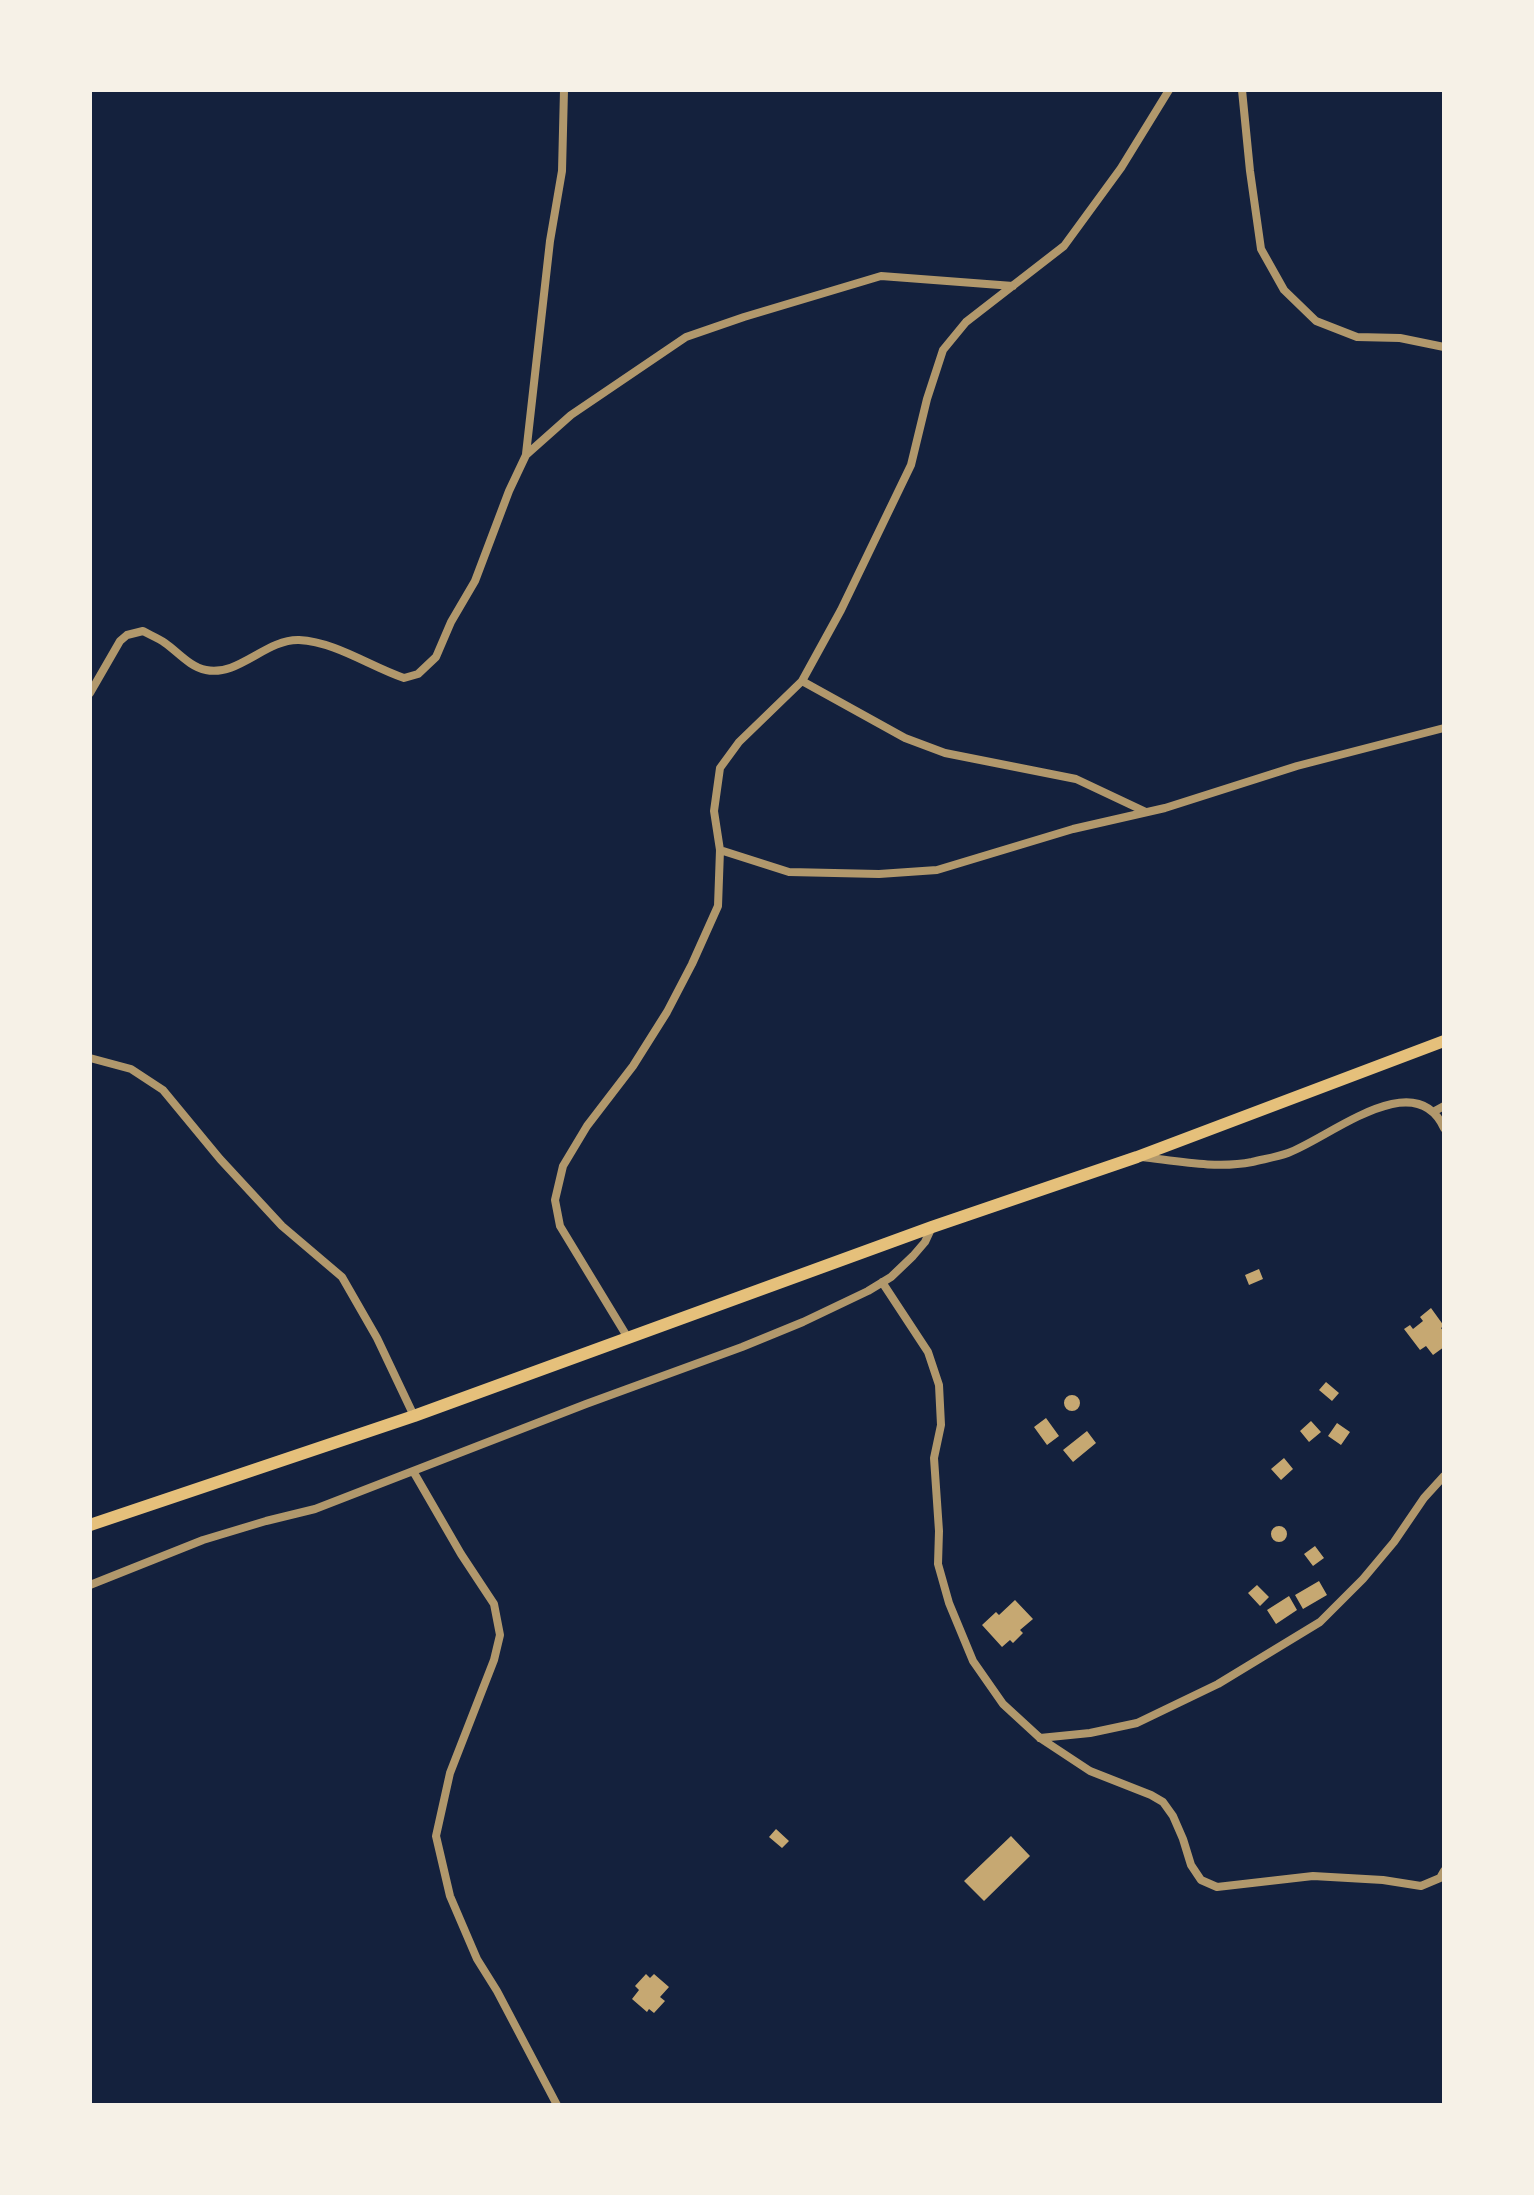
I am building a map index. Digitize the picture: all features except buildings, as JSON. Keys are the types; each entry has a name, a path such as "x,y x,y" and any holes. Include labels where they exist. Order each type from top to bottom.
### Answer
{"main road":[{"path":"90,1525 414,1416 932,1227 1137,1157 1444,1041"}],"street":[{"path":"90,693 120,641 127,635 143,631 204,670 218,671 243,663 264,649 294,640 315,642 404,678 418,674 436,657 451,622 475,581 526,455 550,241 562,171 564,90"},
{"path":"628,1338 560,1226 555,1200 563,1166 587,1126 633,1066 667,1012 718,906 720,850 714,811 720,768 739,742 802,681 841,610 911,465 943,350 966,322 1064,246 1121,168 1169,90"},
{"path":"1242,90 1261,249 1284,290 1316,321 1357,337 1400,338 1444,347"},
{"path":"526,455 571,415 686,337 881,276 1013,286"},
{"path":"802,681 905,738 945,753 1076,779 1147,812"},
{"path":"720,850 789,872 879,874 937,870 1073,829 1147,812 1297,766 1444,728"},
{"path":"90,1058 131,1069 163,1090 220,1159 282,1226 342,1277 377,1338 414,1416"},
{"path":"1137,1157 1214,1164 1249,1162 1289,1152 1376,1108 1411,1101 1433,1112 1444,1128"},
{"path":"1433,1112 1444,1106"},
{"path":"90,1585 203,1540 315,1509 742,1347 838,1306 882,1282 913,1256 932,1227"},
{"path":"882,1282 928,1352 939,1385 941,1425 934,1458 938,1564 949,1603 973,1661 1003,1704 1040,1738 1090,1771 1163,1802 1173,1816 1191,1865 1201,1880 1217,1887 1313,1876 1383,1880 1421,1886 1440,1878 1444,1871"},
{"path":"413,1471 494,1604 500,1635 494,1660 450,1773 436,1836 450,1896 477,1959 557,2105"},
{"path":"1040,1738 1090,1733 1137,1723 1218,1684 1320,1622 1363,1579 1444,1476"}]}
